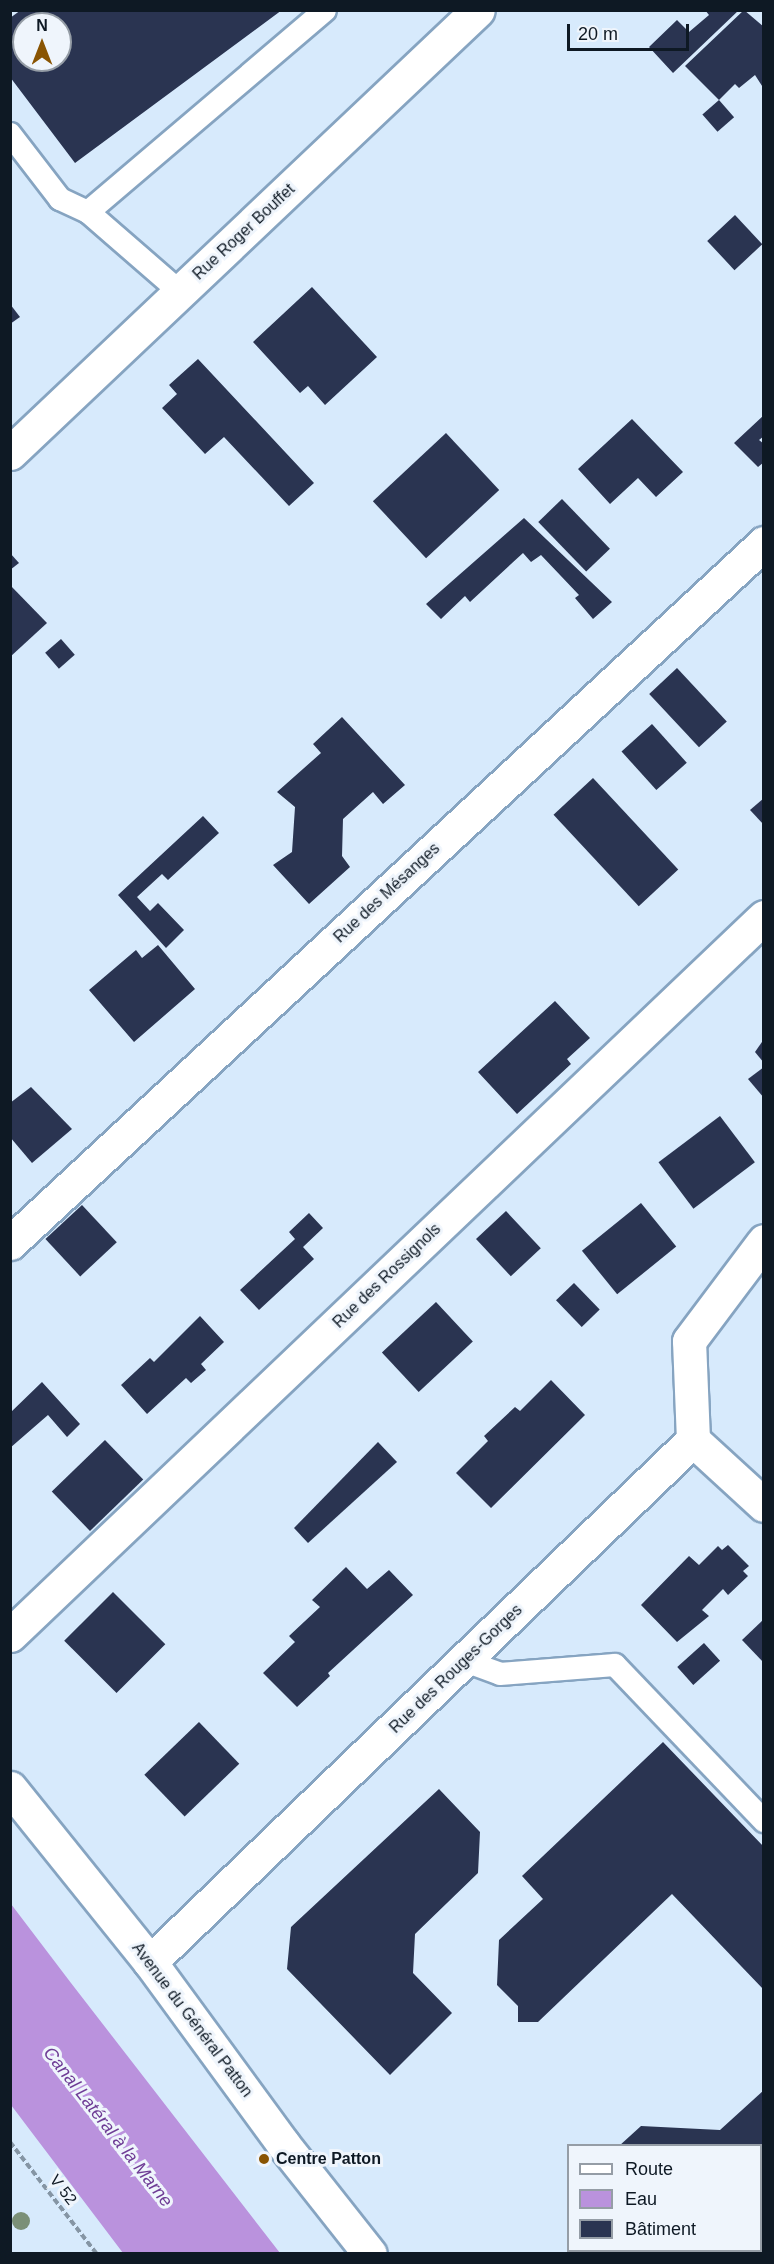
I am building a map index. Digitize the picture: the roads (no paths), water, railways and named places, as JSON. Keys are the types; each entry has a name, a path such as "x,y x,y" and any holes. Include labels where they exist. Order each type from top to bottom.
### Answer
{"street":[{"name":"Rue Roger Bouffet","path":"10,453 478,10"},
{"name":"Rue des Mésanges","path":"10,1243 764,543"},
{"name":"Rue des Rossignols","path":"10,1635 764,917"},
{"path":"764,1241 689,1341 693,1440 764,1505"},
{"name":"Rue des Rouges-Gorges","path":"150,1962 693,1440"},
{"name":"Avenue du Général Patton","path":"10,1788 150,1962 283,2144 370,2253"}],"lane":[{"path":"88,212 325,10"},
{"path":"10,134 60,199 88,212 180,292"},
{"path":"465,1661 500,1674 615,1665 764,1821"}],"water":[{"name":"Canal Latéral à la Marne","path":"11,1904 280,2253 123,2253 11,2105"}],"place":[{"name":"Centre Patton","path":"264,2159"}]}
